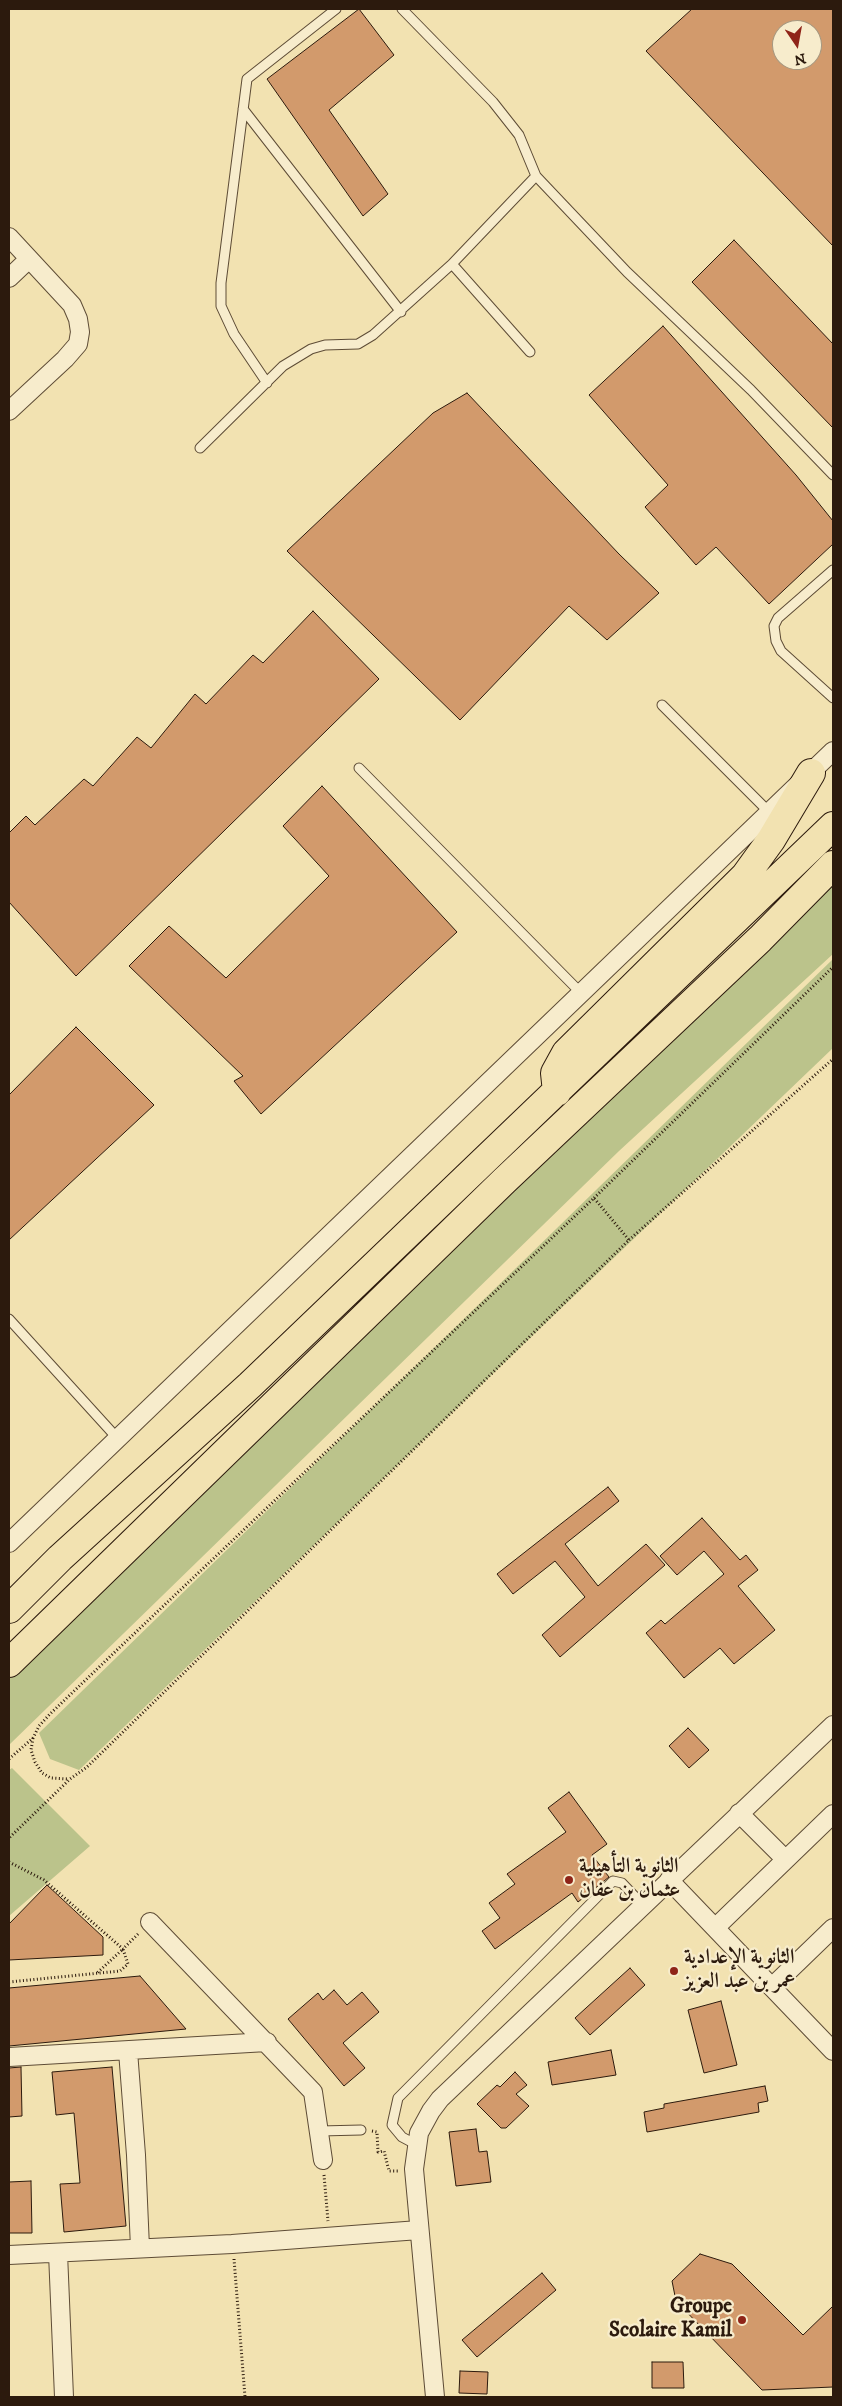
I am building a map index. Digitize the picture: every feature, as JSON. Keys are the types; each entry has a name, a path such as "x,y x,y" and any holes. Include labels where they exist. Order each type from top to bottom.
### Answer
{"highway":[{"path":"557,1092 555,1073 566,1053 745,876 767,846 811,773"},
{"path":"9,1609 60,1558 250,1385 833,826"},
{"path":"9,1663 504,1181 760,939 833,865"},
{"path":"9,1597 60,1558"}],"street":[{"path":"9,237 72,305 78,319 80,332 78,344 65,360 12,403"},
{"path":"9,278 29,259"},
{"path":"9,1543 833,751"},
{"path":"435,2397 414,2169 419,2134 440,2099 833,1725"},
{"path":"739,1813 785,1859"},
{"path":"714,1928 833,1814"},
{"path":"669,1880 773,1986 833,2051"},
{"path":"150,1922 313,2092 323,2160"},
{"path":"773,1986 833,1928"},
{"path":"9,2057 267,2042"},
{"path":"128,2051 136,2155 140,2248"},
{"path":"9,2256 232,2244 420,2230"},
{"path":"58,2253 64,2397"}],"lane":[{"path":"267,383 234,334 221,306 221,283 246,79 336,9"},
{"path":"402,9 493,102 519,135 536,176 627,272 751,390 833,475"},
{"path":"243,109 401,312"},
{"path":"200,448 283,366 301,354 325,345 358,344 373,335 401,312 452,264 536,176"},
{"path":"452,264 530,352"},
{"path":"833,570 778,618 774,626 776,641 781,651 833,698"},
{"path":"662,705 769,812"},
{"path":"359,768 581,993"},
{"path":"9,1320 118,1439"},
{"path":"417,2145 402,2137 392,2125 398,2098 613,1881 622,1883 643,1905"},
{"path":"320,2131 361,2130"}],"path":[{"path":"70,1779 51,1778 42,1773 34,1762 31,1750 33,1738 39,1726 594,1198 833,967"},
{"path":"9,1838 70,1779 87,1767 629,1240 833,1059"},
{"path":"594,1198 629,1240"},
{"path":"9,1759 33,1738"},
{"path":"9,1862 44,1880 123,1949 128,1964 120,1971 9,1982"},
{"path":"97,1973 150,1922"},
{"path":"361,2130 377,2132 378,2152 384,2151 389,2172 414,2169"},
{"path":"323,2160 329,2236"},
{"path":"232,2244 245,2397"}],"green space":[{"path":"833,880 833,954 619,1151 9,1745 9,1679 588,1114"},
{"path":"833,959 833,1048 79,1770 50,1759 39,1733"},
{"path":"12,1768 90,1846 9,1916 9,1770"}],"building":[{"path":"359,9 394,55 329,110 388,194 363,216 267,79"},
{"path":"692,9 833,9 833,246 646,51"},
{"path":"734,240 833,344 833,428 692,282"},
{"path":"663,326 796,475 833,521 833,544 769,604 716,547 696,565 645,507 668,485 589,395"},
{"path":"467,393 619,554 659,593 607,640 569,606 460,720 287,551 433,413"},
{"path":"313,611 379,679 76,976 9,902 9,833 26,816 35,825 84,779 93,786 137,737 151,748 195,694 206,704 253,655 263,663"},
{"path":"322,786 457,932 261,1114 234,1081 243,1076 129,966 169,926 226,978 329,876 283,826"},
{"path":"76,1027 154,1105 9,1240 9,1095"},
{"path":"608,1487 619,1501 565,1544 598,1586 646,1544 665,1565 560,1657 542,1635 585,1597 555,1561 513,1594 497,1574"},
{"path":"702,1518 740,1560 746,1555 758,1570 738,1586 775,1630 734,1664 720,1648 684,1678 646,1633 661,1620 665,1624 724,1574 704,1551 677,1575 660,1556"},
{"path":"688,1728 709,1750 689,1768 669,1746"},
{"path":"569,1792 607,1844 592,1855 609,1877 578,1902 572,1893 495,1949 482,1931 500,1918 489,1903 515,1884 507,1874 566,1832 548,1808"},
{"path":"47,1885 103,1937 103,1955 9,1960 9,1924"},
{"path":"630,1968 645,1985 590,2035 575,2018"},
{"path":"140,1976 186,2029 9,2046 9,1988"},
{"path":"334,1990 347,2005 362,1992 379,2012 343,2043 365,2068 344,2086 288,2019 318,1993 323,2000"},
{"path":"721,2001 737,2065 704,2073 688,2010"},
{"path":"611,2050 616,2075 552,2085 548,2062"},
{"path":"21,2067 22,2116 9,2117 9,2068"},
{"path":"112,2067 126,2226 64,2232 60,2184 80,2183 74,2113 56,2115 52,2072"},
{"path":"515,2072 527,2085 516,2094 529,2106 506,2128 501,2128 477,2104 497,2085 500,2087"},
{"path":"765,2086 768,2101 758,2103 759,2112 647,2132 644,2112 664,2108 664,2104"},
{"path":"476,2129 479,2152 487,2151 491,2182 456,2186 449,2132"},
{"path":"31,2181 32,2233 9,2233 9,2182"},
{"name":"Groupe Scolaire Kamil","path":"700,2254 732,2264 803,2335 833,2306 833,2387 762,2390 676,2301 672,2281"},
{"path":"542,2273 556,2290 477,2357 462,2340"},
{"path":"652,2362 683,2362 684,2388 652,2388"},
{"path":"460,2371 488,2372 487,2394 459,2393"}],"place":[{"name":"الثانوية التأهيلية عثمان بن عفان","path":"569,1880"},
{"name":"الثانوية الإعدادية عمر بن عبد العزيز","path":"674,1971"},
{"name":"Groupe Scolaire Kamil","path":"742,2320"}]}
